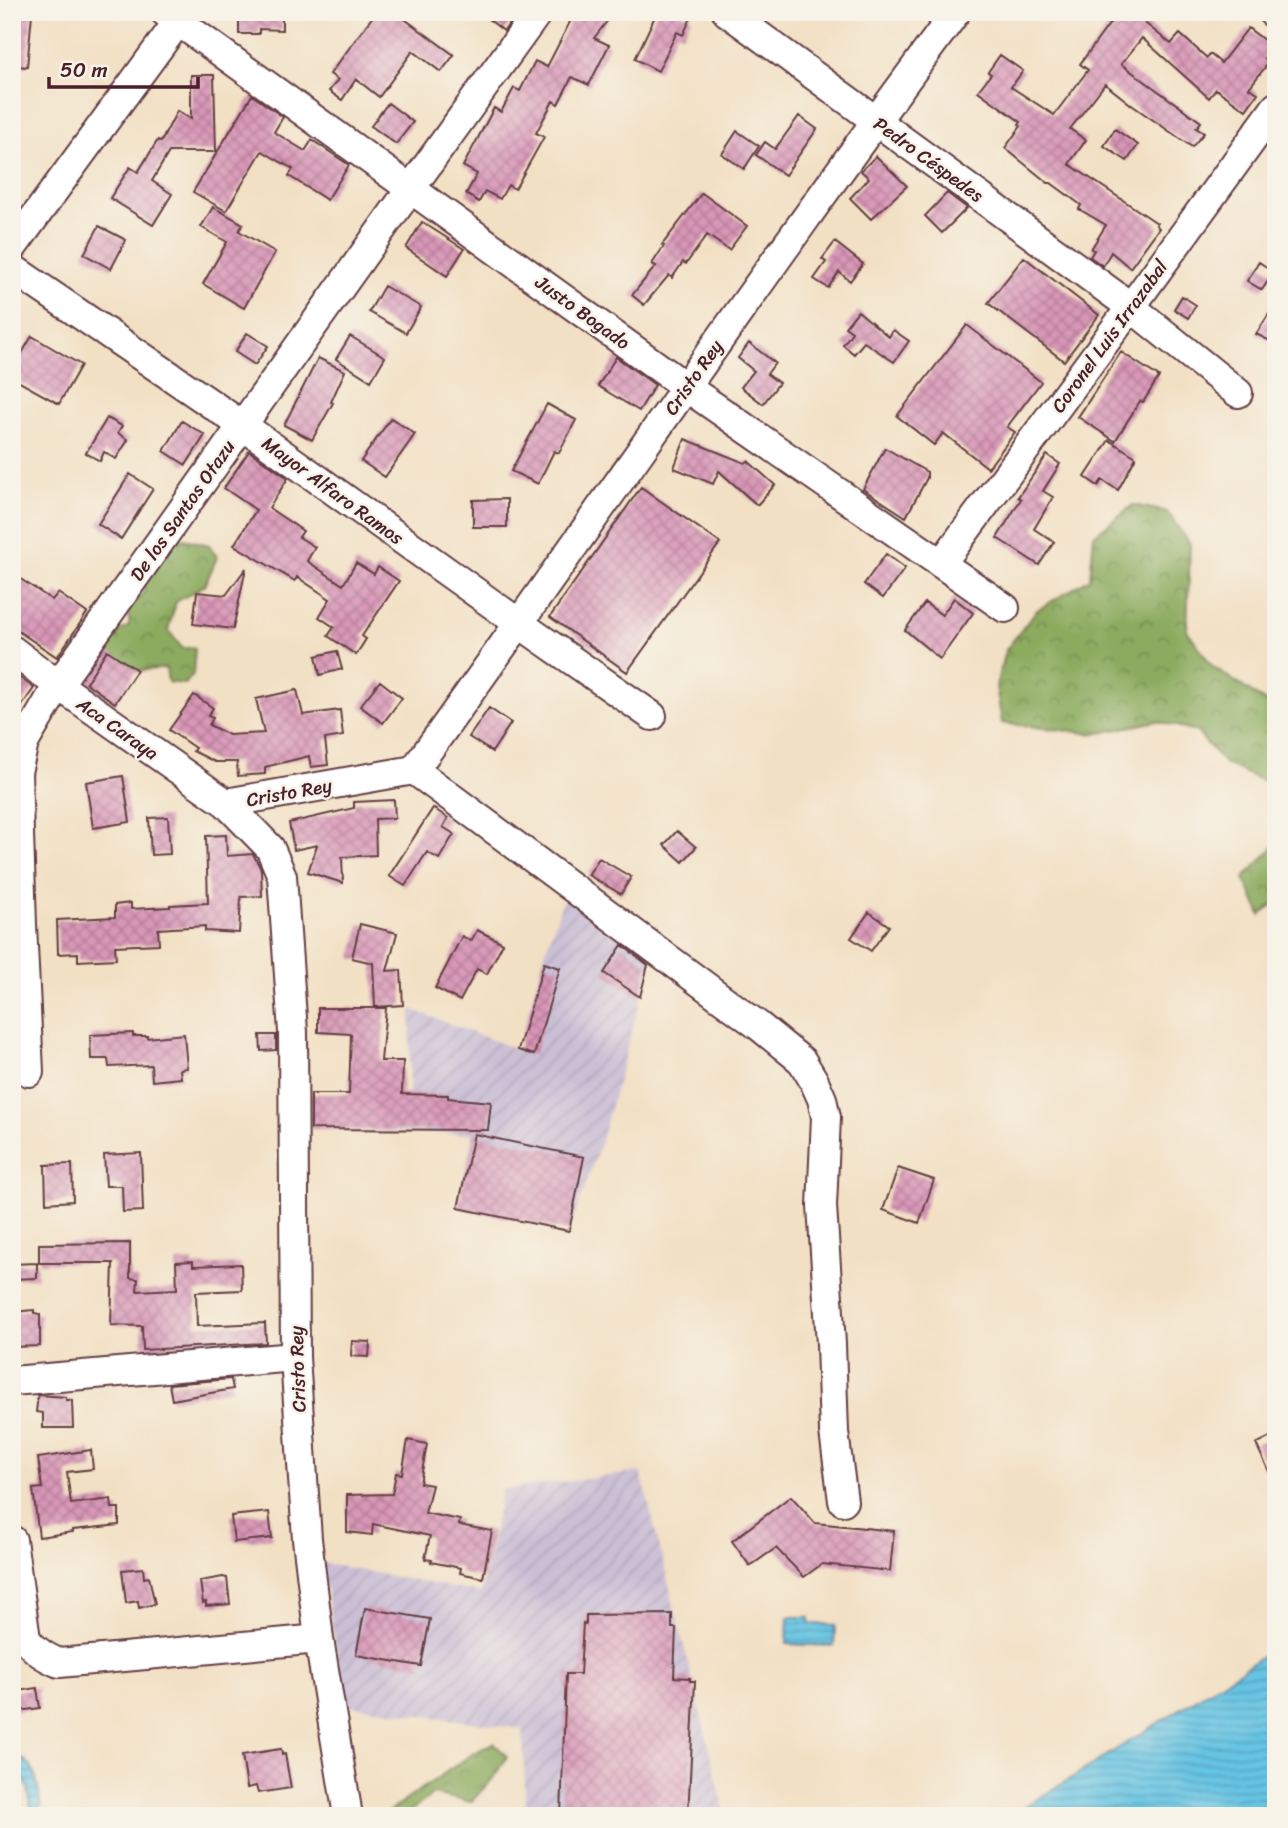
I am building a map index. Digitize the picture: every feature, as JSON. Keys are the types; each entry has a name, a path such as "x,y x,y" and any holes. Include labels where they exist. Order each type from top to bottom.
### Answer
{"street":[{"name":"De los Santos Otazu","path":"29,1072 17,925 17,772 24,743 58,685 538,12"},
{"name":"Pedro Céspedes","path":"727,12 1131,307 1238,393"},
{"name":"Cristo Rey","path":"226,803 415,770 876,120 956,12"},
{"name":"Justo Bogado","path":"176,15 686,387 1005,608"},
{"path":"12,248 176,15"},
{"name":"Coronel Luis Irrazabal","path":"941,564 1276,107"},
{"name":"Mayor Alfaro Ramos","path":"12,268 242,425 652,716"},
{"name":"Aca Caraya","path":"12,650 226,803"},
{"path":"415,770 759,1026 802,1061 809,1071 822,1098 826,1117 822,1206 834,1432 843,1501"},
{"name":"Cristo Rey","path":"226,803 271,848 282,876 293,1032 295,1357 307,1539 319,1639 348,1816"},
{"path":"12,1381 295,1357"},
{"path":"12,1540 26,1639 33,1649 59,1663 319,1639"}],"shaded area":[{"path":"566,892 654,952 600,1144 569,1231 458,1208 473,1134 311,1129 311,1094 409,1093 411,1009 518,1050 545,952"},
{"path":"641,1472 726,1816 526,1816 523,1729 345,1705 322,1563 481,1593 502,1490"}],"green space":[{"path":"1133,505 1167,512 1190,544 1187,630 1212,666 1276,709 1276,787 1225,764 1196,731 1157,721 1095,734 1002,723 996,686 1005,651 1036,611 1090,578 1094,535"},
{"path":"172,536 209,545 217,557 205,585 176,602 168,630 182,648 195,648 193,674 185,684 168,682 166,668 117,673 104,685 86,650 129,626 129,609 145,591 141,576"},
{"path":"1276,844 1276,902 1261,915 1244,878"},
{"path":"494,1743 507,1757 497,1774 471,1802 433,1794 404,1816 383,1816 475,1752"}],"water":[{"path":"788,1617 810,1617 810,1624 835,1625 834,1646 787,1644"},
{"path":"1276,1648 1276,1816 1009,1816 1062,1784"},
{"path":"12,1754 22,1758 34,1771 43,1816 32,1816 28,1787 22,1778 12,1775"}],"building":[{"path":"12,12 32,14 27,67 12,65"},
{"path":"239,12 282,12 282,30 259,29 259,34 239,34"},
{"path":"376,12 395,12 454,55 441,72 413,51 379,97 356,79 342,100 329,91 338,80 330,74"},
{"path":"479,12 517,12 504,31"},
{"path":"575,12 598,12 608,20 594,38 609,45 589,85 572,77 558,104 553,101 536,133 544,137 515,189 508,185 500,199 485,191 479,202 466,194 477,174 463,166 494,108 501,112 514,88 520,91 535,61 547,67"},
{"path":"657,12 680,12 691,18 683,35 677,32 658,71 635,59"},
{"path":"1118,12 1131,12 1171,44 1180,34 1207,58 1210,54 1221,63 1248,28 1273,47 1265,58 1270,61 1249,88 1258,93 1246,110 1216,89 1209,98 1142,38 1121,64 1201,122 1196,128 1204,133 1192,147 1105,84 1070,129 1086,140 1069,164 1157,223 1159,228 1130,268 1111,252 1103,266 1090,257 1094,250 1091,249 1106,225 1079,209 1081,205 1048,183 1005,148 1021,122 978,91 991,74 988,72 1000,55 1023,71 1011,87 1054,115 1088,70 1080,64"},
{"path":"191,75 214,75 216,152 169,152 152,181 172,194 153,225 110,198 130,167 138,172 158,140 161,142 177,111 191,119"},
{"path":"252,95 283,117 274,132 305,151 312,140 349,165 327,200 289,176 293,169 262,151 226,211 193,192"},
{"path":"388,103 413,122 396,144 371,126"},
{"path":"799,116 817,129 785,175 756,155 765,142 775,149"},
{"path":"1115,129 1138,145 1127,161 1104,146"},
{"path":"737,131 759,146 744,169 722,154"},
{"path":"876,156 907,186 871,219 850,198 869,178 861,171"},
{"path":"702,193 747,226 729,250 707,235 686,264 683,262 672,278 669,275 644,305 632,295 656,266 652,264 664,246 662,245"},
{"path":"947,193 967,208 942,233 925,216"},
{"path":"213,207 243,224 239,231 275,252 244,308 203,284 227,242 201,227"},
{"path":"422,222 464,249 447,276 406,248"},
{"path":"99,226 126,240 111,269 84,254"},
{"path":"835,242 863,264 850,281 839,272 828,288 814,279 826,262 822,259"},
{"path":"1024,257 1099,315 1064,361 988,303"},
{"path":"1259,262 1274,272 1262,290 1247,281"},
{"path":"384,286 421,307 406,333 369,312"},
{"path":"1182,296 1196,305 1188,318 1174,309"},
{"path":"1276,303 1276,344 1256,334"},
{"path":"858,311 889,337 893,330 909,341 894,362 864,342 854,354 843,345 852,332 845,327"},
{"path":"967,325 1041,382 1007,427 1015,432 988,468 943,433 934,445 897,416"},
{"path":"247,333 268,346 255,365 235,352"},
{"path":"32,336 81,365 59,404 12,378 12,370"},
{"path":"350,336 385,357 371,381 336,359"},
{"path":"749,343 775,363 767,374 779,383 763,404 741,387 754,371 738,358"},
{"path":"1121,352 1159,377 1115,441 1078,417"},
{"path":"616,357 655,385 639,411 598,386"},
{"path":"318,358 345,371 331,402 333,403 312,440 284,425"},
{"path":"547,404 576,420 559,453 554,451 538,484 511,471"},
{"path":"107,418 122,426 118,433 128,440 116,459 104,452 100,461 86,453"},
{"path":"391,418 415,434 385,477 361,461"},
{"path":"182,421 205,435 186,465 164,451"},
{"path":"685,439 745,463 748,461 775,485 757,505 719,471 713,484 674,468"},
{"path":"1109,440 1136,457 1118,490 1102,480 1098,486 1085,477"},
{"path":"885,448 927,472 927,478 906,517 863,489"},
{"path":"249,451 288,478 269,508 303,531 299,537 315,547 307,561 343,585 356,563 374,574 378,567 399,581 362,636 366,639 356,655 328,636 334,627 319,617 330,599 297,577 295,581 234,545 256,510 224,488"},
{"path":"1047,455 1060,464 1043,491 1053,497 1034,529 1054,542 1039,565 997,538 1021,499 1018,497"},
{"path":"130,474 153,489 121,539 98,524"},
{"path":"641,487 720,543 627,672 550,617"},
{"path":"507,499 507,527 473,527 473,500"},
{"path":"886,554 905,568 883,598 864,584"},
{"path":"246,568 233,629 193,624 197,592 226,595"},
{"path":"19,578 52,600 58,593 87,613 57,657 12,627 12,589"},
{"path":"954,598 973,613 940,659 905,630 925,603 942,615"},
{"path":"107,650 137,670 115,703 86,683"},
{"path":"337,651 342,669 320,675 316,656"},
{"path":"12,672 34,688 12,720"},
{"path":"380,681 402,698 383,723 360,706"},
{"path":"297,690 303,715 340,710 343,736 325,739 328,765 311,767 309,756 265,767 265,774 238,776 237,762 215,762 193,751 195,748 169,730 194,695 213,708 208,716 213,718 209,725 229,735 264,733 256,699"},
{"path":"489,708 511,723 492,752 469,737"},
{"path":"123,776 130,822 93,828 86,782"},
{"path":"394,800 395,818 375,819 376,855 342,857 343,883 308,872 317,845 294,850 289,823 354,808 354,802"},
{"path":"433,808 448,818 443,827 454,834 439,859 427,852 405,886 389,876"},
{"path":"168,817 170,854 151,855 149,818"},
{"path":"677,831 696,847 683,862 664,845"},
{"path":"226,835 227,856 253,854 261,869 262,896 241,897 239,933 205,931 205,926 158,929 159,944 115,946 116,959 78,961 78,953 58,954 57,920 115,917 115,905 131,903 131,909 208,903 206,836"},
{"path":"599,858 631,877 621,894 588,875"},
{"path":"869,912 889,926 871,951 851,938"},
{"path":"360,924 397,933 387,971 401,970 403,1005 375,1007 373,963 352,958"},
{"path":"477,930 503,943 487,974 477,969 460,1001 435,988 462,936 471,941"},
{"path":"622,945 648,965 640,997 604,973"},
{"path":"544,963 560,968 534,1055 518,1050"},
{"path":"318,1008 386,1008 381,1061 403,1061 402,1094 448,1095 448,1098 491,1102 488,1130 311,1129 311,1094 349,1094 351,1034 318,1032"},
{"path":"133,1033 133,1036 147,1038 184,1034 187,1068 180,1069 181,1078 152,1081 151,1065 109,1067 108,1059 91,1059 90,1035"},
{"path":"260,1035 276,1035 276,1050 261,1051"},
{"path":"474,1134 584,1157 569,1231 458,1208"},
{"path":"141,1153 143,1211 123,1212 122,1186 106,1186 104,1155"},
{"path":"72,1164 73,1201 46,1203 45,1165"},
{"path":"898,1168 934,1180 919,1223 883,1210"},
{"path":"130,1243 130,1278 138,1279 137,1291 177,1289 176,1262 193,1261 193,1266 241,1264 242,1290 196,1292 197,1326 265,1323 266,1343 143,1350 142,1326 111,1325 113,1263 39,1263 39,1244"},
{"path":"37,1263 37,1278 12,1279 12,1264"},
{"path":"34,1310 34,1313 40,1314 40,1346 12,1347 12,1312"},
{"path":"352,1341 370,1342 369,1357 351,1356"},
{"path":"231,1379 233,1389 172,1400 169,1384"},
{"path":"38,1395 72,1400 73,1428 43,1428 43,1413 36,1412"},
{"path":"1276,1434 1276,1486 1256,1444"},
{"path":"408,1440 427,1444 420,1483 432,1485 425,1513 460,1520 459,1525 492,1531 483,1578 460,1573 461,1568 425,1559 430,1536 373,1524 372,1535 347,1532 347,1495 392,1494 396,1473 402,1474"},
{"path":"91,1450 93,1469 67,1472 71,1504 111,1499 112,1508 119,1508 119,1525 39,1537 33,1489 42,1488 38,1458"},
{"path":"791,1496 815,1523 894,1531 890,1571 822,1564 804,1577 776,1548 750,1566 732,1541"},
{"path":"269,1512 272,1538 234,1542 231,1516"},
{"path":"143,1568 144,1578 149,1577 155,1604 139,1608 138,1601 126,1603 122,1570"},
{"path":"227,1578 230,1604 206,1606 206,1602 203,1603 200,1581"},
{"path":"365,1608 430,1619 421,1666 356,1655"},
{"path":"672,1614 672,1628 676,1628 674,1677 695,1681 688,1816 561,1816 566,1674 580,1674 583,1623 586,1624 586,1615"},
{"path":"37,1688 40,1708 12,1712 12,1692"},
{"path":"281,1749 282,1755 285,1754 291,1788 258,1793 256,1786 247,1788 242,1755"}]}
